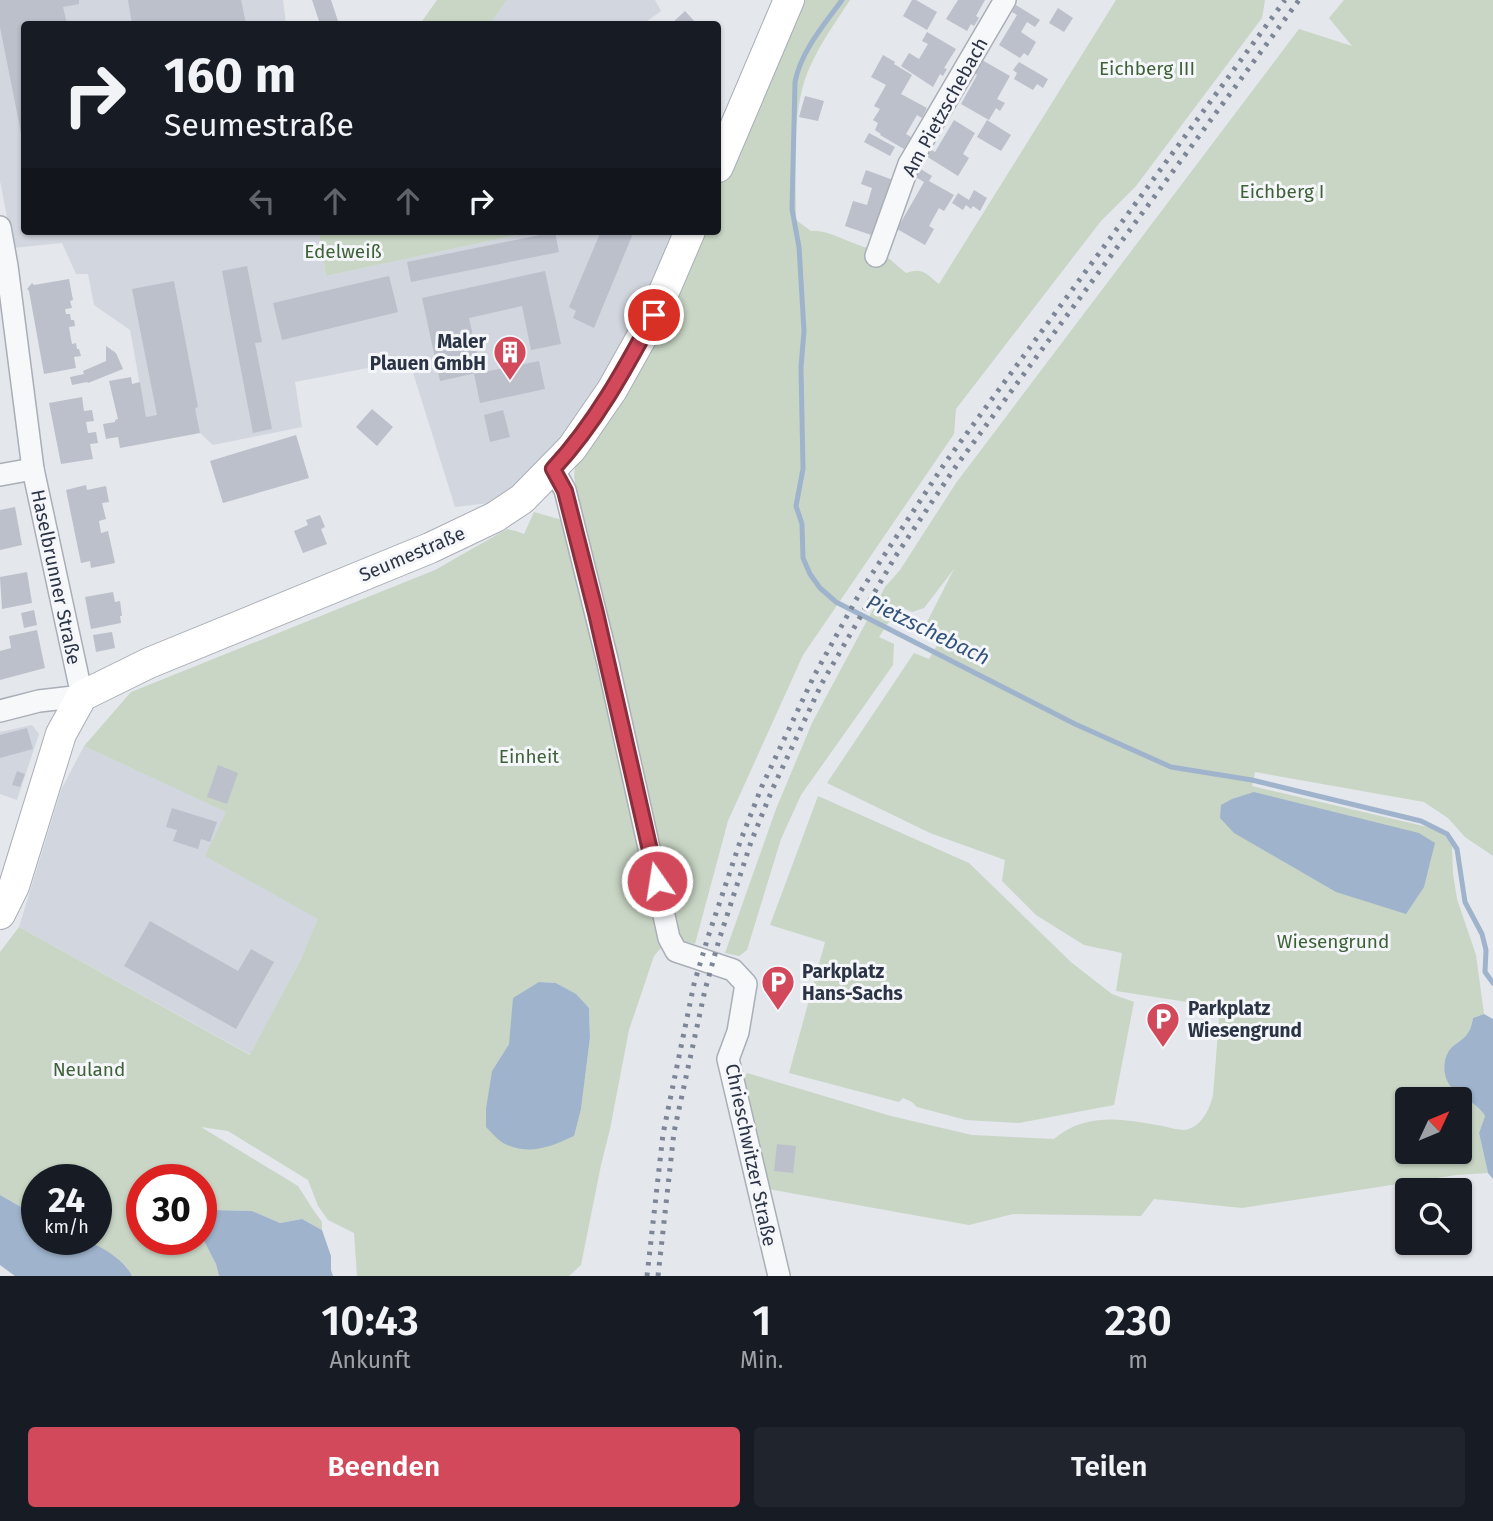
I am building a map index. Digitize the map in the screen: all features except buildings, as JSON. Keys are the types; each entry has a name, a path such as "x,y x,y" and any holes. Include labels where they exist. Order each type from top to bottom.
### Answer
{"street":[{"path":"721,160 789,0"},
{"name":"Am Pietzschebach","path":"876,256 909,164 1005,0"},
{"name":"Haselbrunner Straße","path":"0,227 33,469 82,696"},
{"name":"Seumestraße","path":"0,711 39,701 82,696 149,663 430,548 495,517 522,499 572,448 612,390 654,315 688,235"},
{"path":"0,475 33,469"},
{"name":"Chrieschwitzer Straße","path":"553,469 565,491 608,663 669,938 677,951 733,970 746,984 738,1032 728,1059 779,1276"},
{"path":"0,914 14,886 61,734 82,696"}],"shaded area":[{"path":"0,0 283,0 286,21 21,21 21,235 320,235 326,276 517,235 683,235 568,445 498,502 455,507 409,360 295,382 302,427 213,445 200,433 146,417 130,330 94,305 88,274 76,274 62,243 13,248 0,181"},
{"path":"507,0 655,0 661,11 647,21 492,21"},
{"path":"32,725 39,734 17,800 0,794 0,732"},
{"path":"84,746 227,812 206,856 319,919 251,1055 19,927 61,790"}],"green space":[{"path":"437,0 507,0 492,21 422,21"},
{"path":"800,0 850,0 816,54 802,90 796,137 796,220 811,231 825,232 871,249 867,265 878,260 880,251 906,273 920,271 939,284 1116,0 1265,0 1262,18 1136,186 1101,221 956,409 954,434 803,655 728,821 695,944 683,941 660,949 654,956 629,1030 581,1265 569,1276 357,1276 354,1233 328,1220 318,1206 308,1180 228,1131 201,1127 298,1186 322,1222 322,1230 302,1219 280,1223 252,1211 217,1210 217,1164 126,1164 126,1255 211,1255 219,1276 132,1276 123,1263 112,1255 112,1164 21,1164 21,1207 0,1195 0,952 19,927 250,1055 301,959 318,919 205,856 226,812 84,746 131,692 435,570 507,529 524,534 534,512 562,520 579,504 574,476 577,453 695,235 721,235 721,177","holes":["539,982 556,983 575,994 589,1008 590,1038 581,1109 573,1136 492,1071 509,1044"]},
{"path":"1344,0 1493,0 1493,856 1465,837 1448,818 1424,802 1255,772 1252,786 1432,828 1444,835 1452,846 1457,899 1476,955 1484,1014 1473,1018 1469,1033 1450,1049 1461,1087 1395,1087 1395,1164 1472,1164 1472,1103 1485,1116 1479,1133 1488,1173 1437,1178 1395,1178 1395,1184 1242,1208 1154,1199 1141,1216 1013,1214 969,1225 768,1189 744,1079 747,1073 891,1116 972,1135 1054,1139 1090,1121 1116,1119 1184,1130 1195,1126 1207,1112 1213,1095 1220,1007 1116,991 1122,953 1084,945 1036,915 1002,881 1005,860 930,833 827,783 914,653 929,659 940,640 933,636 927,622 954,569 924,608 912,612 899,606 879,637 894,644 893,665 801,795 781,839 747,950 739,956 725,953 776,809 812,723 885,587 900,570 956,483 1299,29 1352,46 1329,18"},
{"name":"Edelweiß","path":"320,235 517,235 326,276"},
{"path":"818,796 969,863 1072,963 1112,994 1134,1002 1114,1105 1019,1123 966,1120 917,1107 903,1098 899,1102 789,1073 825,942 770,925"}],"water":[{"path":"1254,792 1419,833 1435,843 1424,887 1406,914 1336,892 1234,833 1220,818 1221,805"},
{"path":"539,982 556,983 576,994 589,1008 590,1038 581,1109 574,1136 548,1146 522,1149 503,1143 486,1127 486,1109 492,1071 509,1044 513,998"},
{"path":"1484,1014 1493,1019 1493,1179 1488,1173 1479,1133 1485,1116 1472,1103 1472,1087 1451,1087 1444,1068 1448,1052 1468,1033 1473,1018"},
{"path":"0,1195 21,1207 21,1255 112,1255 132,1276 15,1276 0,1265"},
{"path":"217,1210 252,1211 280,1223 302,1219 322,1230 331,1256 333,1276 219,1276 211,1255 217,1255"}],"waterway":[{"name":"Pietzschebach","path":"842,0 808,49 795,82 792,209 799,247 804,331 801,367 803,469 796,506 802,524 803,558 810,574 820,588 836,602 1075,724 1171,767 1252,780 1421,821 1447,834 1457,849 1465,902 1482,934 1486,950 1485,972 1493,983"}],"railway":[{"path":"647,1276 663,1134 694,984 740,842 762,786 814,676 862,589 945,463 1285,0"},
{"path":"658,1276 674,1132 705,990 751,842 822,683 895,557 954,469 1299,0"}],"place":[{"name":"Maler Plauen GmbH","path":"510,382"},
{"name":"Parkplatz Hans-Sachs","path":"778,1012"},
{"name":"Parkplatz Wiesengrund","path":"1163,1049"}],"route":[{"path":"654,315 612,390 572,448 553,469 565,491 596,613 657,881"}],"park label":[{"name":"Eichberg III","path":"1147,68"},
{"name":"Eichberg I","path":"1282,191"},
{"name":"Einheit","path":"529,756"},
{"name":"Wiesengrund","path":"1333,941"},
{"name":"Neuland","path":"89,1069"}]}
